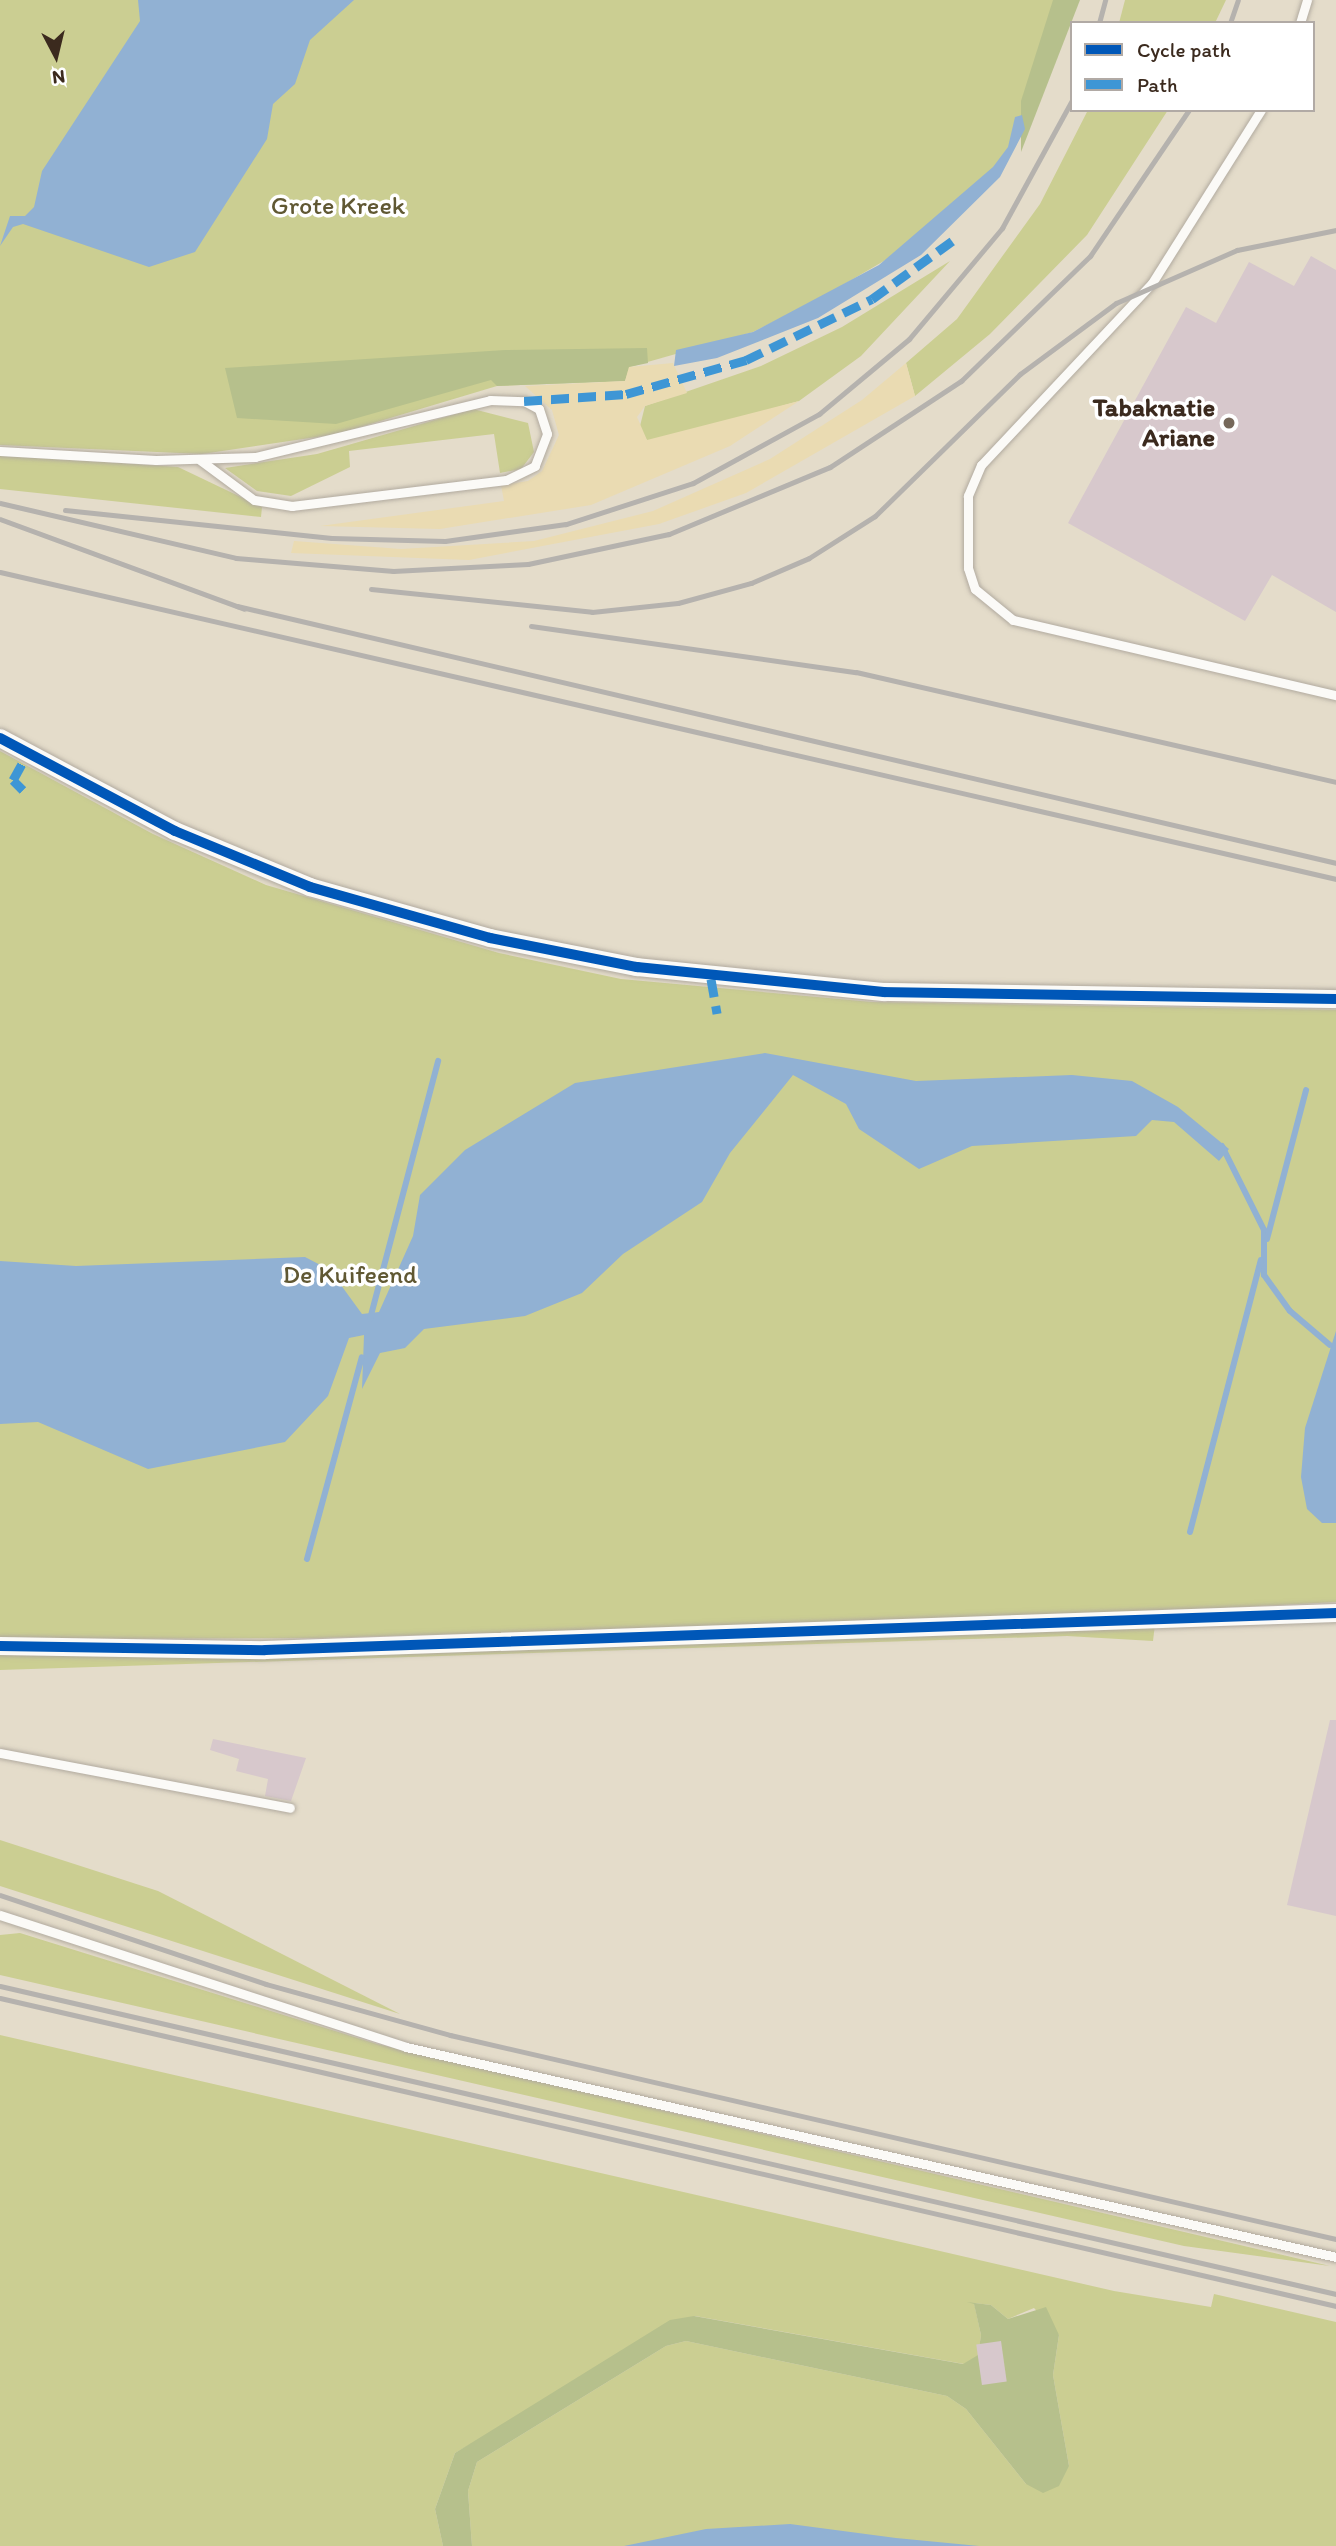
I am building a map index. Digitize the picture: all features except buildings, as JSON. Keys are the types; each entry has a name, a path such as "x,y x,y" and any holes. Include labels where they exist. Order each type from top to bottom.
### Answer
{"street":[{"path":"0,738 175,831 310,887 490,938 637,967 884,992 1336,999"},
{"path":"0,1646 265,1650 1336,1613"}],"lane":[{"path":"1301,21 1307,0"},
{"path":"1260,112 1152,283 981,464 968,496 968,568 975,589 1013,620 1336,695"},
{"path":"0,451 200,460 300,451 490,400 540,409 547,434 535,466 506,480 292,506 254,500 200,460"},
{"path":"0,1753 290,1808"},
{"path":"0,1915 406,2046 1336,2257"}],"green space":[{"name":"Grote Kreek","path":"0,0 1074,0 1019,137 989,178 918,241 812,303 753,332 630,367 625,381 497,386 337,434 202,454 0,445"},
{"path":"1053,0 1080,0 1021,152 1021,101"},
{"path":"1125,0 1226,0 1216,21 1120,21"},
{"path":"1087,112 1167,112 1087,235 990,334 915,396 906,363 957,319 1040,204"},
{"path":"950,261 861,356 799,401 660,440 647,440 639,430 645,406 761,366 842,327"},
{"path":"647,348 648,363 629,367 625,381 497,386 491,380 336,424 237,418 225,368 505,350"},
{"path":"473,409 528,423 534,452 521,469 500,473 494,434 349,451 350,467 291,496 257,491 225,468 317,454"},
{"path":"0,455 178,467 262,507 261,517 0,489"},
{"name":"De Kuifeend","path":"0,751 153,834 266,885 499,953 621,979 872,1002 1336,1010 1336,1602 1032,1618 316,1638 0,1639"},
{"path":"1155,1624 1153,1641 1067,1636 0,1670 0,1652 225,1656"},
{"path":"0,1840 158,1891 400,2014 0,1886"},
{"path":"20,1933 377,2044 1330,2266 1184,2246 0,1975 0,1935"},
{"path":"0,2035 1114,2291 1211,2307 1214,2294 1336,2322 1336,2546 472,2546 468,2491 477,2462 666,2346 686,2341 947,2396 966,2409 1026,2484 1069,2466 1053,2375 1059,2335 1034,2308 1008,2319 991,2305 974,2303 981,2335 978,2356 964,2364 695,2316 455,2453 435,2509 443,2546 0,2546"},
{"path":"967,2302 991,2305 1008,2319 1046,2307 1059,2335 1053,2375 1069,2466 1059,2486 1043,2493 1026,2484 966,2409 947,2396 686,2341 666,2346 477,2462 468,2491 472,2546 443,2546 435,2509 455,2453 670,2320 694,2316 963,2364 978,2355 981,2335 974,2304"}],"sand":[{"path":"673,363 687,393 645,406 637,417 647,440 799,401 730,446 591,505 440,529 320,526 504,501 501,485 528,481 542,471 559,435 552,410 525,386 625,381 629,367"},
{"path":"906,363 915,396 746,493 659,524 469,560 291,553 294,541 401,549 534,541 653,511 770,459 862,400"}],"water":[{"path":"138,0 354,0 310,40 295,84 273,104 267,139 195,252 149,267 23,224 13,227 0,246 10,216 25,216 34,207 42,171 140,21"},
{"path":"1022,115 1025,129 1000,177 921,255 818,318 717,358 674,366 676,350 753,332 879,265 993,167 1008,147 1015,117"},
{"path":"765,1053 916,1081 1072,1075 1132,1081 1178,1107 1229,1149 1219,1161 1174,1122 1152,1120 1136,1136 972,1146 919,1169 859,1129 846,1104 793,1075 730,1153 702,1202 623,1254 582,1293 525,1316 424,1329 405,1348 380,1353 362,1389 364,1335 349,1338 328,1396 285,1442 148,1469 38,1422 0,1424 0,1261 76,1266 305,1257 330,1270 362,1314 379,1312 413,1236 420,1195 465,1150 575,1083"},
{"path":"1336,1331 1336,1523 1322,1523 1307,1509 1301,1477 1305,1428"},
{"path":"790,2524 979,2546 624,2546 706,2529"}],"waterway":[{"path":"370,1319 438,1061"},
{"path":"1267,1239 1306,1090"},
{"path":"1222,1146 1264,1230 1264,1275 1290,1311 1330,1345"},
{"path":"1190,1532 1261,1260"},
{"path":"307,1559 362,1357"}],"railway":[{"path":"1100,21 1105,0"},
{"path":"1231,21 1238,0"},
{"path":"65,510 332,538 445,541 566,524 693,483 819,414 909,339 1002,228 1070,104"},
{"path":"0,503 236,558 393,571 528,564 669,534 830,467 961,381 1090,256 1188,112"},
{"path":"371,589 592,612 678,603 751,583 809,558 875,516 1020,374 1116,303 1237,250 1336,230"},
{"path":"0,519 244,609"},
{"path":"0,572 1336,879"},
{"path":"237,606 1336,863"},
{"path":"531,626 856,672 1336,782"},
{"path":"0,1895 266,1984 450,2035 1336,2239"},
{"path":"0,1986 1336,2294"},
{"path":"0,1998 1336,2306"}],"marked path":[{"path":"524,401 626,394 746,360 872,299 959,236"},
{"path":"23,790 13,780 28,753"},
{"path":"711,979 717,1013"}],"cycle path":[{"path":"0,738 175,831 310,887 490,938 637,967 884,992 1336,999"},
{"path":"0,1646 265,1650 1336,1613"}],"place":[{"name":"Tabaknatie Ariane","path":"1229,423"}]}
